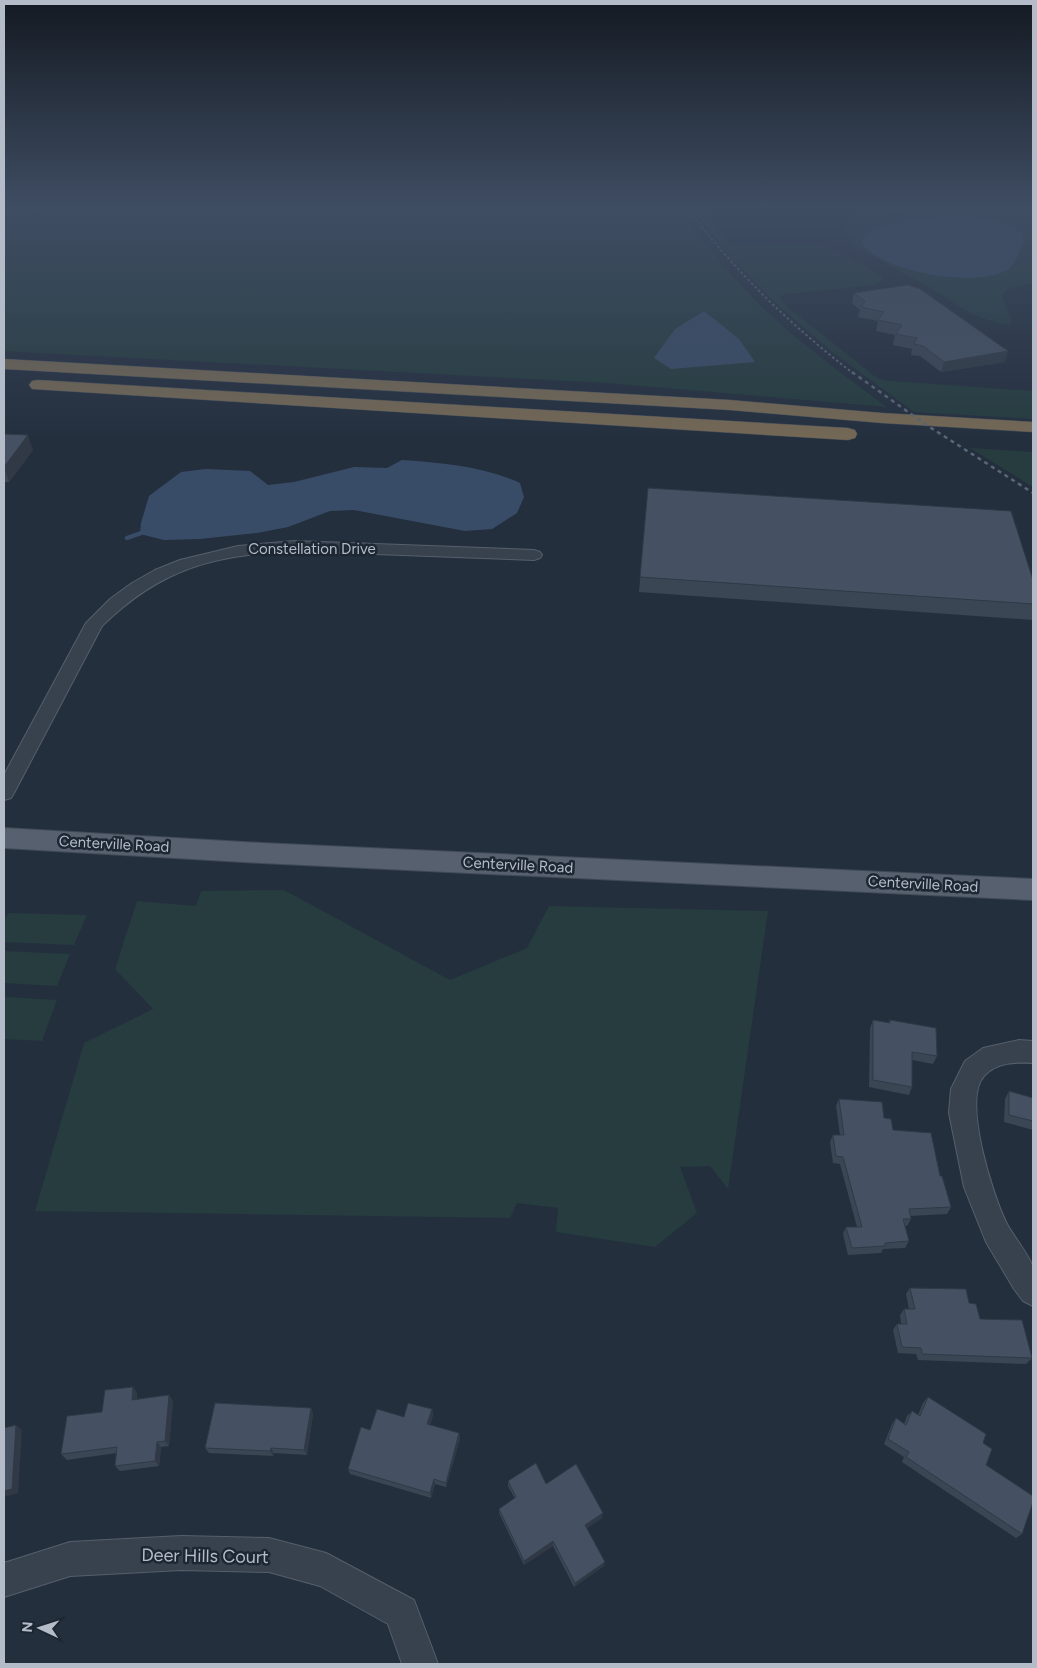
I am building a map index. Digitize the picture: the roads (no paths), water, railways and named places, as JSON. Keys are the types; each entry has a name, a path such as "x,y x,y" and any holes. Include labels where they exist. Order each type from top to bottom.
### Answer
{"highway":[{"path":"4,364 720,405 882,418 1033,427"},
{"path":"24,384 860,434"}],"main road":[{"name":"Centerville Road","path":"4,838 301,855 1033,890"}],"street":[{"name":"Constellation Drive","path":"4,793 95,623 126,594 165,571 213,555 263,547 294,546 534,555"},
{"path":"1033,1052 992,1056 974,1068 964,1089 962,1112 978,1187 996,1232 1033,1291"},
{"name":"Deer Hills Court","path":"4,1580 70,1559 181,1553 269,1555 326,1570 402,1612 420,1664"}],"water":[{"path":"704,311 739,339 755,362 671,369 654,358 675,329"},
{"path":"402,460 448,464 506,477 520,483 524,497 517,513 492,529 465,531 354,510 330,511 288,527 257,533 200,539 164,540 140,534 141,523 149,496 181,472 206,469 250,471 268,485 294,482 354,467 387,468"}],"waterway":[{"path":"127,538 147,531"}],"railway":[{"path":"753,285 807,336 854,374"},
{"path":"852,372 925,424 1033,493"}]}
